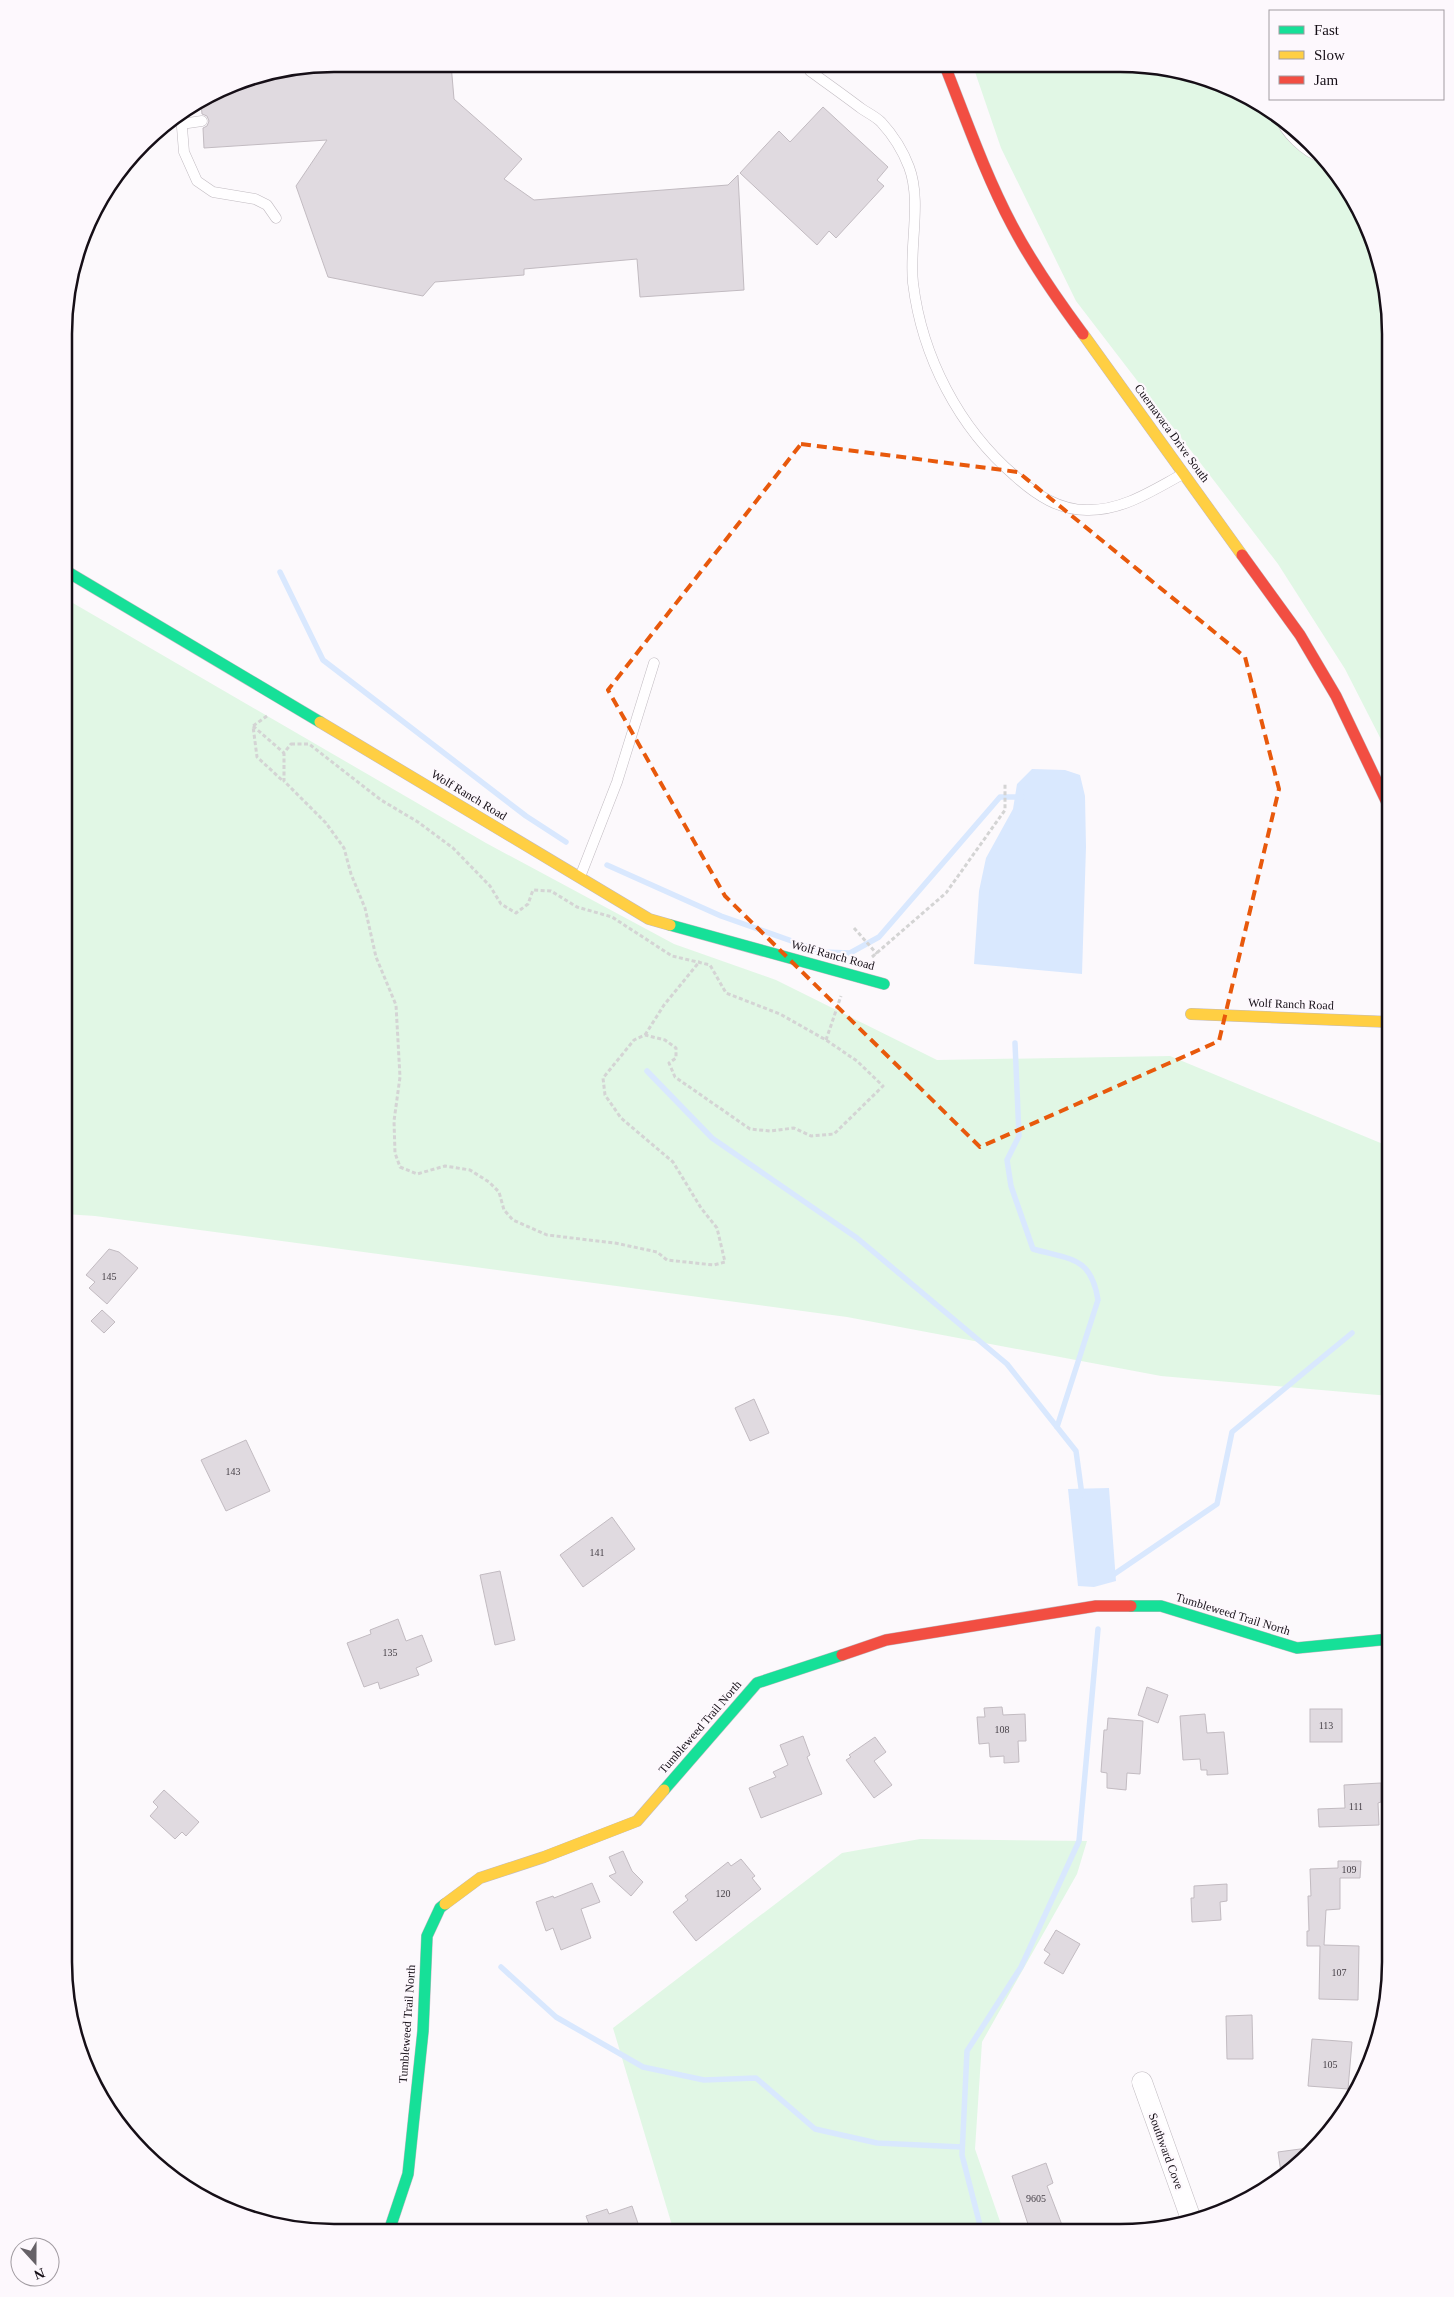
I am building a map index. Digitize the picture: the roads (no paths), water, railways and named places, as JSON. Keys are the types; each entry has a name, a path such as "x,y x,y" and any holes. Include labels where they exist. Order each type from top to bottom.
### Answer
{"street":[{"name":"Cuernavaca Drive South","path":"948,73 979,154 1012,225 1053,292 1300,635 1336,696 1382,792"},
{"name":"Wolf Ranch Road","path":"72,575 649,919 884,984"},
{"name":"Wolf Ranch Road","path":"1191,1014 1382,1022"},
{"name":"Tumbleweed Trail North","path":"391,2224 408,2174 423,2031 427,1936 440,1908 480,1878 544,1857 637,1821 758,1683 886,1640 1096,1606 1161,1606 1297,1648 1382,1640"},
{"name":"Southward Cove","path":"1142,2082 1190,2215"}],"lane":[{"path":"813,73 880,121 904,156 913,183 913,282 918,314 938,374 959,412 992,454 1029,489 1050,502 1071,509 1089,510 1126,504 1184,473"},
{"path":"185,120 202,121"},
{"path":"181,123 184,152 197,181 213,192 267,204 276,218"},
{"path":"580,878 617,782 654,663"}],"water":[{"path":"1032,769 1065,770 1080,775 1085,796 1086,847 1082,974 974,964 979,891 986,858 1013,809 1017,784"},
{"path":"1109,1488 1116,1581 1094,1587 1078,1586 1068,1489"}],"waterway":[{"path":"280,572 323,660 526,816 566,842"},
{"path":"607,865 721,916 823,952 850,953 879,937 1000,797 1022,797"},
{"path":"1015,1043 1019,1136 1007,1160 1011,1186 1033,1249 1068,1258 1084,1267 1095,1286 1098,1300 1057,1427"},
{"path":"647,1071 712,1138 857,1238 1007,1364 1076,1451 1082,1495"},
{"path":"1110,1577 1217,1504 1232,1432 1352,1333"},
{"path":"980,2224 962,2155 967,2051 1021,1967 1079,1841 1098,1629"},
{"path":"501,1967 556,2017 643,2067 704,2080 756,2078 815,2129 877,2143 962,2147"}]}
